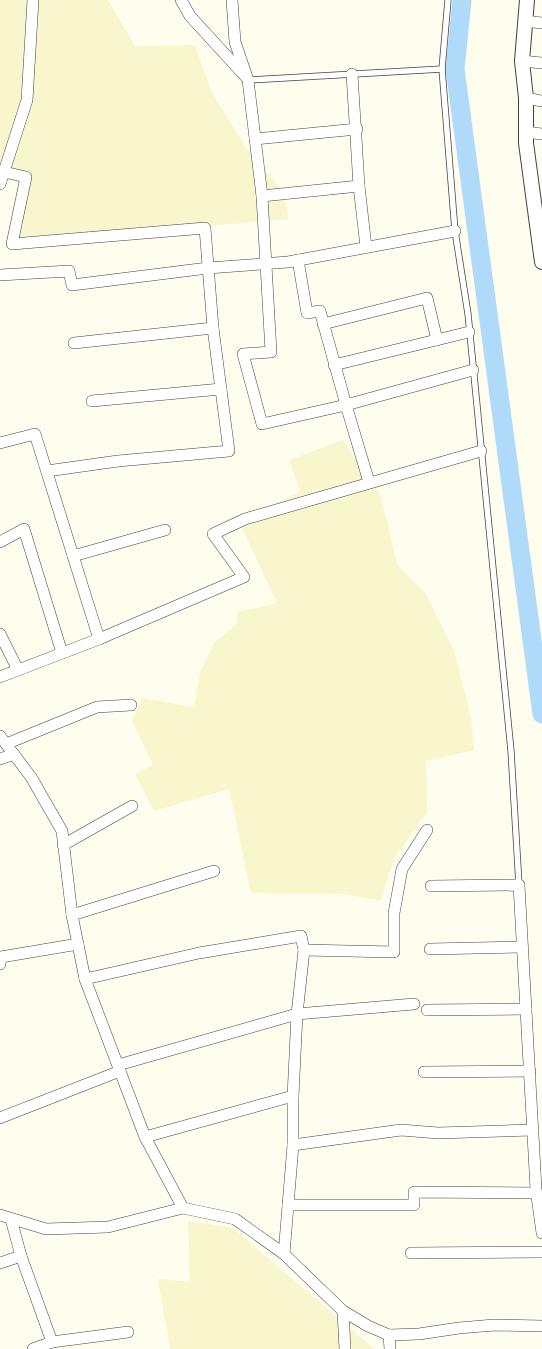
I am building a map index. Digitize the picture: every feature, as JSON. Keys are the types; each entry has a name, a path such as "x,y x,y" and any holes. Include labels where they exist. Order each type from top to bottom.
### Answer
{"street":[{"path":"0,184 27,100 33,0"},
{"path":"181,0 190,16 248,80"},
{"path":"232,0 235,42 248,80 262,196 271,352 243,354 262,424 346,405 473,370"},
{"path":"527,0 522,61 526,98 526,132 537,192 542,262"},
{"path":"525,21 542,23"},
{"path":"522,61 542,63"},
{"path":"352,74 357,129 359,186 366,247"},
{"path":"526,98 542,101"},
{"path":"255,139 357,129"},
{"path":"526,132 542,134"},
{"path":"4,172 26,177 12,244 205,228 213,328 229,451 118,461 47,471"},
{"path":"262,196 359,186"},
{"path":"0,275 70,271 72,285 208,268 298,260 455,231"},
{"path":"298,260 308,314 320,311 334,365 369,482"},
{"path":"323,324 427,298 438,340"},
{"path":"74,343 213,328"},
{"path":"334,365 469,332"},
{"path":"92,401 221,389"},
{"path":"0,443 35,434 99,639"},
{"path":"0,677 99,639 244,577 213,534 244,519 481,451"},
{"path":"0,542 24,529 62,653"},
{"path":"73,556 165,530"},
{"path":"0,634 18,670"},
{"path":"131,705 98,707 3,740 31,777 62,831 72,915 85,979 144,1137 183,1208"},
{"path":"0,759 14,754"},
{"path":"63,845 132,806"},
{"path":"304,950 394,952 394,913 402,869 427,830"},
{"path":"72,915 214,871"},
{"path":"431,886 519,885 537,1193 542,1233"},
{"path":"85,979 199,953 301,936 304,950 297,1014 293,1096 293,1145 284,1254"},
{"path":"0,964 1,957 78,944"},
{"path":"430,949 522,947"},
{"path":"0,1118 119,1068 297,1014 414,1004"},
{"path":"427,1010 526,1009"},
{"path":"424,1072 530,1071"},
{"path":"144,1137 293,1096"},
{"path":"293,1145 401,1130 438,1133 533,1130"},
{"path":"288,1205 414,1205 414,1192 537,1193"},
{"path":"0,1215 46,1229 108,1227 183,1208 235,1219 284,1254 343,1311 368,1326 389,1335 419,1334 494,1325 542,1326"},
{"path":"11,1219 21,1256 52,1342"},
{"path":"411,1253 542,1252"},
{"path":"0,1263 21,1256"},
{"path":"343,1311 345,1349"},
{"path":"33,1349 52,1342 128,1332"},
{"path":"389,1335 390,1349"}],"lane":[{"path":"448,0 442,69 455,231 469,332 511,751 519,885"},
{"path":"248,80 442,69"}],"green space":[{"path":"0,0 108,0 135,46 195,45 212,93 245,146 283,192 289,219 16,242 22,183 0,167"},
{"path":"343,440 381,496 397,564 426,594 454,651 471,717 474,750 426,761 427,812 394,859 380,901 346,894 251,893 229,789 154,811 135,774 153,765 132,721 142,698 194,707 200,672 214,643 238,623 237,612 277,603 239,522 300,491 289,460"},
{"path":"188,1221 233,1228 374,1349 170,1349 158,1279 190,1282"}],"waterway":[{"path":"462,0 455,69 542,714"}]}
